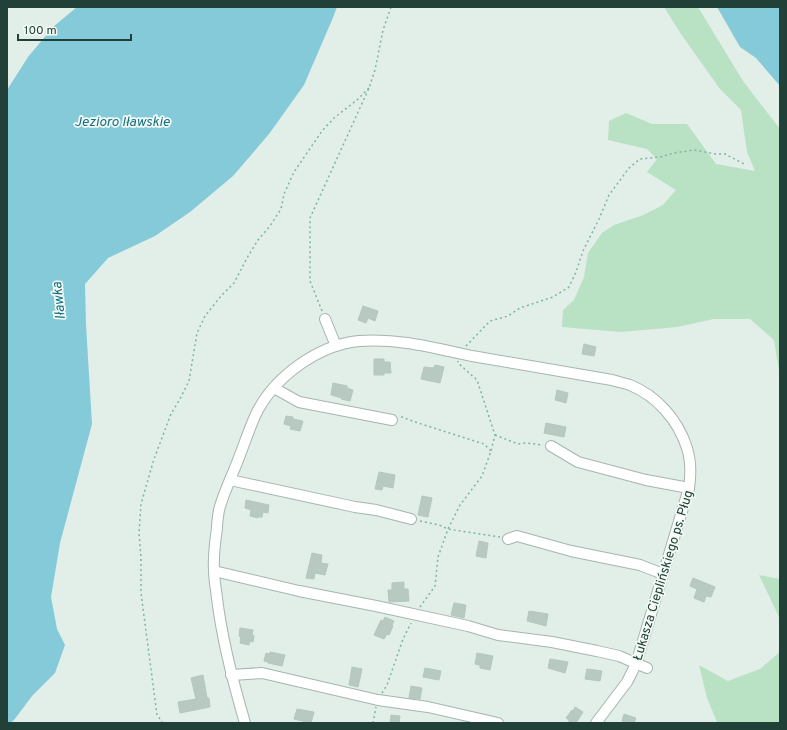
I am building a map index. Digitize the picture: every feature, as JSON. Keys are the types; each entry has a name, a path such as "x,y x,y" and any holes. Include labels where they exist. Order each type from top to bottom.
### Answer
{"street":[{"path":"325,319 336,346"},
{"name":"Łukasza Cieplińskiego ps. Pług","path":"245,723 231,675 219,617 214,571 215,542 219,511 230,480 256,414 274,388 289,372 306,360 336,346 358,341 386,340 612,380 630,385 642,392 656,401 670,414 687,448 690,465 689,488 636,664 627,682 596,723"},
{"path":"274,388 299,402 392,420"},
{"path":"550,446 578,462 646,480 689,488"},
{"path":"230,480 355,507 376,510 411,519"},
{"path":"508,539 517,536 571,551 640,565 663,574"},
{"path":"214,571 299,591 468,626 498,635 552,642 597,651 619,656 647,668"},
{"path":"231,675 262,673 378,700 428,707 498,723"}],"path":[{"path":"325,319 310,281 310,218 369,88 383,30 391,7"},
{"path":"163,723 157,715 141,593 139,533 141,504 154,459 171,414 189,381 197,333 205,316 220,296 234,283 258,240 270,226 281,209 284,194 294,172 322,131 334,118 357,100 369,88"},
{"path":"373,723 378,700 387,685 403,639 415,615 435,586 438,557 448,529 460,505 482,476 495,435 477,380 458,363 459,353 490,321 508,316 520,308 553,297 569,287 583,251 609,195 629,168 640,159 660,157 694,150 725,154 746,165"},
{"path":"392,420 402,416 415,422 484,444 490,451"},
{"path":"495,435 518,444 526,443 550,446"},
{"path":"411,519 439,525 448,529 508,539"}],"green space":[{"path":"664,7 698,7 743,81 780,129 780,377 774,340 750,319 714,319 677,327 621,332 562,327 563,310 574,300 584,277 588,253 602,233 614,225 641,216 663,205 676,190 647,172 657,159 647,149 608,140 609,121 626,113 652,124 687,124 716,164 755,171 747,152 741,110 720,89"},
{"path":"759,575 780,579 780,619"},
{"path":"780,652 780,723 717,722 707,698 699,665 728,681 760,669"}],"water":[{"name":"Jezioro Iławskie","path":"77,7 337,7 304,85 269,134 233,176 190,212 155,236 108,258 85,284 92,424 60,543 51,597 57,629 65,645 55,673 32,696 14,720 7,723 7,90 28,57 53,27"},
{"path":"717,7 780,7 780,86 756,58 740,47"}],"building":[{"path":"363,306 378,311 375,321 368,318 366,323 358,320"},
{"path":"584,344 596,347 594,356 582,354"},
{"path":"374,359 384,359 384,362 390,362 391,373 374,375"},
{"path":"435,365 444,367 440,383 421,379 424,367 434,368"},
{"path":"333,383 347,386 347,388 353,390 350,401 331,395"},
{"path":"557,390 568,393 566,403 555,400"},
{"path":"286,416 303,421 300,431 290,429 291,426 284,424"},
{"path":"546,423 566,427 564,437 544,433"},
{"path":"379,472 395,475 393,488 383,486 382,490 375,489"},
{"path":"422,496 432,498 428,517 418,515"},
{"path":"246,500 269,505 268,513 263,512 262,517 258,518 250,516 251,510 245,508"},
{"path":"479,541 488,543 486,558 476,556"},
{"path":"312,553 322,555 321,563 328,564 325,575 315,573 314,579 306,578"},
{"path":"693,578 715,587 711,597 706,596 704,602 694,598 697,589 690,586"},
{"path":"404,582 404,589 408,589 409,601 389,602 388,590 392,590 392,583"},
{"path":"454,603 466,605 464,618 451,615"},
{"path":"529,611 548,614 546,626 527,621"},
{"path":"385,617 394,621 389,635 387,634 384,639 374,635 381,620 383,621"},
{"path":"240,628 253,630 253,642 250,641 249,645 240,643"},
{"path":"270,652 285,655 282,666 264,661 266,653 270,654"},
{"path":"477,653 493,656 490,670 480,668 480,665 475,664"},
{"path":"550,659 568,662 565,673 548,668"},
{"path":"352,667 362,669 358,687 349,685"},
{"path":"425,668 441,671 439,680 423,677"},
{"path":"587,669 602,671 600,681 585,679"},
{"path":"203,675 210,707 180,713 178,702 196,699 191,678"},
{"path":"411,686 422,688 420,699 409,698"},
{"path":"575,707 583,712 576,723 569,723 569,720 566,718"},
{"path":"297,709 314,712 311,723 294,719"},
{"path":"624,714 636,718 634,723 622,721"},
{"path":"391,715 400,716 399,723 390,723"}],"water label":[{"name":"Iławka","path":"58,301"}]}
